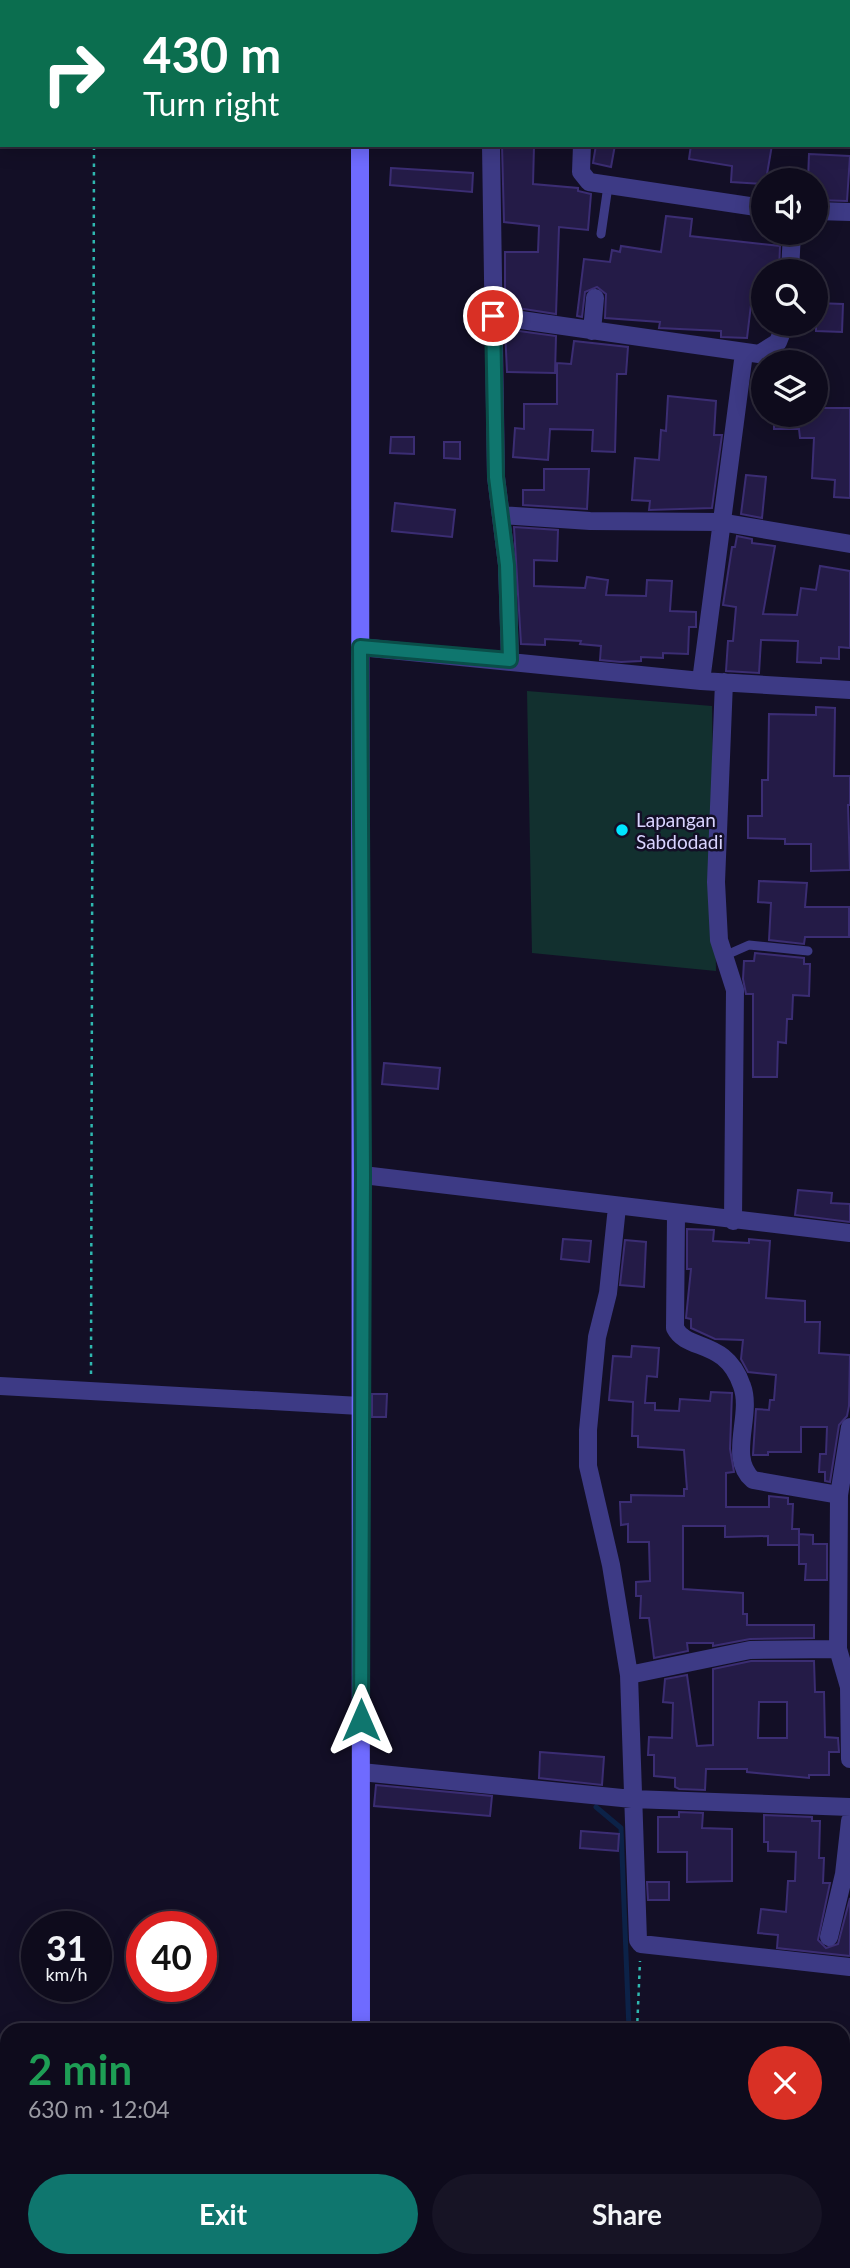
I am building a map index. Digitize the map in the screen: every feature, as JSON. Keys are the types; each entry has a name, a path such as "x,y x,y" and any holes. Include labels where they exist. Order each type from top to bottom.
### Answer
{"street":[{"path":"360,147 363,1175 360,1406 361,2023"},
{"path":"491,147 496,477 502,515 510,660"},
{"path":"582,147 583,176 589,182 751,206"},
{"path":"828,211 850,212"},
{"path":"592,331 595,298"},
{"path":"493,316 744,353 759,354 773,348 779,336"},
{"path":"701,681 744,353"},
{"path":"502,515 590,521 720,522 850,544"},
{"path":"360,647 701,681 850,691"},
{"path":"724,682 716,883 719,940 735,990 733,1221"},
{"path":"363,1175 850,1233"},
{"path":"617,1207 608,1293 597,1337 588,1430 588,1466 614,1577 629,1675 638,1936 641,1944 850,1967"},
{"path":"676,1214 675,1328 684,1338 724,1355 743,1386 745,1405 741,1459 745,1474 753,1480 839,1495"},
{"path":"0,1386 360,1406"},
{"path":"850,1427 839,1495 845,1546 838,1649 849,1687 850,1759"},
{"path":"629,1675 750,1650 838,1649"},
{"path":"361,1772 632,1799 850,1807"},
{"path":"829,1937 844,1874 850,1821"}],"lane":[{"path":"601,234 608,186"},
{"path":"724,956 748,945 808,951"}],"path":[{"path":"91,1391 94,147"},
{"path":"637,2023 641,1944"}],"green space":[{"name":"Lapangan Sabdodadi","path":"527,691 712,706 716,971 532,953"}],"building":[{"path":"502,147 534,147 533,184 578,188 578,191 591,194 588,230 559,227 556,314 505,306 505,252 538,252 539,226 504,222"},
{"path":"596,147 615,147 611,167 593,163"},
{"path":"691,147 772,147 768,168 751,168 751,183 731,182 732,166 689,159"},
{"path":"809,154 850,156 847,201 828,200 828,168 808,168"},
{"path":"391,168 473,173 472,192 390,185"},
{"path":"666,216 692,219 690,236 751,243 751,245 780,246 779,259 751,259 751,305 747,338 721,337 721,331 659,328 660,322 605,318 606,294 597,287 585,292 582,317 577,316 584,259 610,262 612,250 620,252 621,246 661,252"},
{"path":"828,303 843,304 842,332 828,331"},
{"path":"505,329 556,336 555,373 507,372"},
{"path":"574,341 628,347 626,374 617,374 615,452 592,451 593,430 550,429 548,460 513,457 515,428 524,429 524,404 557,404 557,363 571,364"},
{"path":"668,396 716,401 714,435 722,435 712,508 649,510 650,501 632,500 635,458 659,460 661,430 666,431"},
{"path":"828,408 850,408 850,498 834,497 835,480 812,478 814,438 800,438 799,429 774,429 828,427"},
{"path":"391,437 414,437 414,454 390,453"},
{"path":"444,442 460,442 460,459 444,458"},
{"path":"544,469 589,469 587,509 523,505 523,490 544,490"},
{"path":"746,475 766,477 762,518 741,514"},
{"path":"395,503 455,510 452,537 392,531"},
{"path":"514,527 558,530 557,561 534,560 534,586 585,588 587,577 608,580 606,595 646,596 647,580 672,581 670,611 696,612 696,627 689,627 688,654 663,653 663,658 641,657 641,661 621,662 600,660 601,646 580,644 581,641 545,639 545,645 521,644"},
{"path":"737,536 752,539 752,543 775,546 763,614 797,615 801,588 816,590 820,566 850,571 850,648 839,647 839,659 821,658 821,663 797,662 798,641 761,640 759,673 726,671 728,641 733,641 736,607 723,605 732,547 735,547"},
{"path":"816,707 835,708 834,776 850,776 850,870 811,871 811,844 785,844 785,839 748,838 748,816 762,816 762,780 768,780 769,714 816,715"},
{"path":"759,881 807,883 805,907 849,907 849,937 805,937 804,944 769,940 771,903 758,902"},
{"path":"755,953 804,958 804,964 810,964 809,996 793,995 792,1019 787,1019 786,1043 778,1042 777,1077 753,1077 753,994 746,994 743,979 744,961 754,961"},
{"path":"384,1063 440,1068 438,1089 382,1084"},
{"path":"798,1190 832,1193 831,1203 850,1204 850,1222 795,1215"},
{"path":"687,1229 714,1230 713,1241 770,1241 766,1298 805,1301 805,1322 820,1322 819,1353 850,1355 849,1406 847,1416 839,1425 830,1482 825,1481 825,1472 819,1472 820,1454 826,1454 827,1427 801,1427 801,1452 753,1455 756,1409 769,1410 770,1400 774,1400 776,1375 748,1372 741,1359 743,1340 715,1339 691,1328 691,1319 686,1318 691,1269 687,1269"},
{"path":"563,1239 591,1241 589,1262 561,1259"},
{"path":"625,1240 646,1242 644,1287 620,1285"},
{"path":"632,1346 659,1348 657,1377 647,1376 645,1403 655,1403 655,1410 679,1411 680,1399 710,1401 711,1392 732,1393 730,1449 734,1472 726,1473 726,1507 769,1507 769,1496 788,1498 788,1504 793,1504 792,1529 799,1529 799,1545 768,1545 768,1536 725,1537 725,1526 683,1526 683,1589 743,1593 743,1614 747,1614 747,1625 814,1625 814,1638 750,1639 713,1646 713,1643 687,1643 688,1651 654,1658 649,1618 640,1618 641,1596 636,1596 636,1582 650,1581 649,1542 628,1542 628,1524 621,1525 620,1502 631,1502 631,1495 684,1496 684,1489 687,1489 684,1450 638,1447 638,1436 632,1436 633,1402 609,1400 613,1356 631,1357"},
{"path":"372,1394 387,1394 386,1417 372,1417"},
{"path":"799,1534 813,1535 813,1544 827,1544 827,1580 805,1580 806,1564 799,1564"},
{"path":"751,1661 814,1661 815,1692 824,1692 825,1737 838,1738 839,1752 829,1752 829,1775 809,1775 809,1778 747,1772 747,1769 706,1769 705,1790 679,1789 675,1787 675,1778 654,1776 654,1755 648,1755 649,1737 672,1738 673,1703 663,1702 665,1679 687,1675 697,1746 713,1745 713,1669","holes":["759,1702 787,1702 787,1738 758,1738"]},
{"path":"540,1752 604,1757 602,1785 539,1778"},
{"path":"376,1785 492,1796 490,1816 374,1806"},
{"path":"679,1812 703,1813 702,1828 732,1829 732,1881 687,1882 687,1852 658,1852 658,1817 679,1817"},
{"path":"764,1815 812,1817 812,1821 820,1821 819,1858 824,1858 823,1883 830,1883 818,1940 826,1948 838,1944 850,1898 850,1956 777,1948 778,1935 758,1933 761,1909 786,1912 788,1881 795,1881 796,1852 768,1851 768,1842 764,1842"},
{"path":"581,1831 619,1834 618,1851 580,1848"},
{"path":"647,1882 669,1882 669,1900 648,1900"}],"waterway":[{"path":"596,1807 621,1828 629,2023"}],"place":[{"name":"Lapangan Sabdodadi","path":"622,830"}],"route":[{"path":"361,1720 360,1406 363,1175 360,647 510,660 507,565 496,477 493,316"}]}
